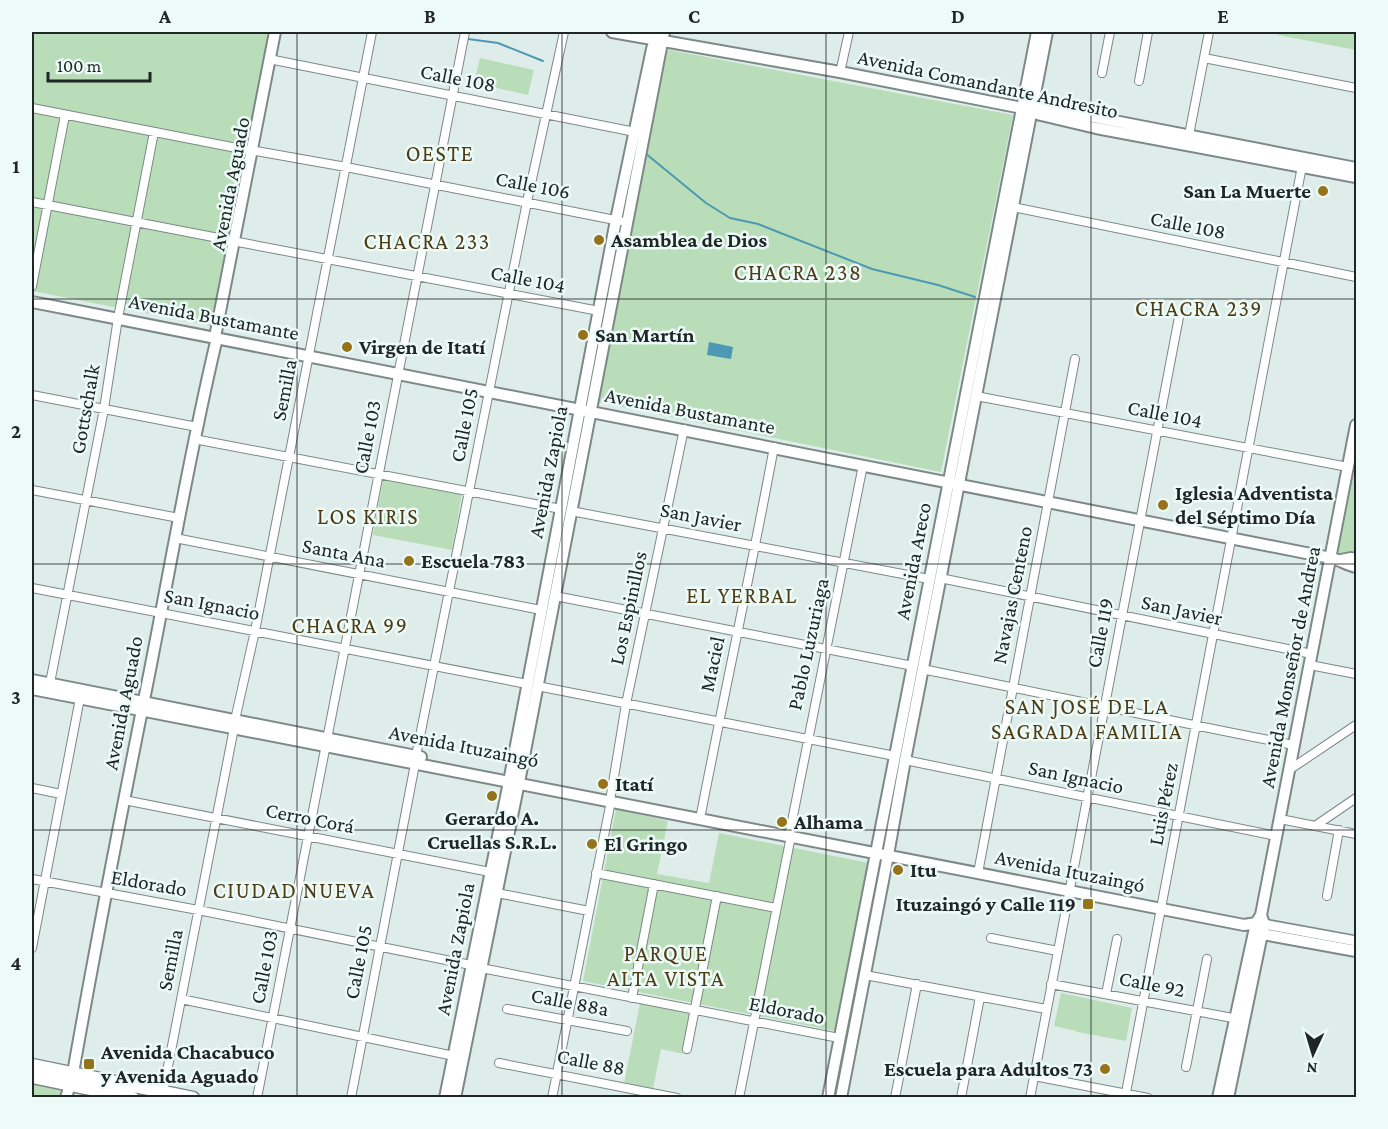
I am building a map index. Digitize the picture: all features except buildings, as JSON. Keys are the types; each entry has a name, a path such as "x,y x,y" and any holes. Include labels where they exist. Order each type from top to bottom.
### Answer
{"main road":[{"name":"Avenida Aguado","path":"254,151 274,60 277,32"},
{"name":"Avenida Aguado","path":"66,1098 72,1085 106,893 194,439 217,339 277,32"},
{"name":"Avenida Comandante Andresito","path":"612,32 658,35 1018,101 1041,115 1146,138 1356,177"},
{"name":"Avenida Areco","path":"953,484 976,396 1013,207 1037,32"},
{"name":"Avenida Areco","path":"828,1098 876,852 900,758 1028,107 1047,32"},
{"name":"Avenida Comandante Andresito","path":"658,35 840,72 1189,135 1356,168"},
{"name":"Avenida Zapiola","path":"532,685 541,610 566,510 658,35"},
{"name":"Avenida Zapiola","path":"585,410 599,311 622,221"},
{"name":"Avenida Bustamante","path":"32,302 1336,559 1356,559"},
{"name":"Avenida Monseñor de Andrea","path":"1228,1098 1240,1019 1311,660 1336,559 1356,425"},
{"name":"Avenida Zapiola","path":"445,1098 496,893 532,685 555,596 566,510"},
{"name":"Avenida Bustamante","path":"1336,559 1356,567"},
{"name":"Avenida Ituzaingó","path":"32,680 80,698 143,706"},
{"name":"Avenida Ituzaingó","path":"32,689 49,688 143,706 1069,891 1259,926 1356,951"},
{"name":"Avenida Areco","path":"841,1098 888,855 900,758"},
{"name":"Avenida Zapiola","path":"455,1098 490,872 514,779"},
{"name":"Avenida Monseñor de Andrea","path":"1218,1098 1240,1019"},
{"path":"32,1065 72,1085 163,1092 193,1098"},
{"path":"32,1077 133,1098"}],"street":[{"name":"Semilla","path":"163,1092 372,32"},
{"name":"Calle 103","path":"257,1098 465,32"},
{"name":"Calle 105","path":"351,1098 508,294 564,32"},
{"path":"841,68 849,32"},
{"path":"1102,73 1110,32"},
{"path":"1139,81 1148,32"},
{"path":"1189,135 1209,32"},
{"path":"1204,58 1356,88"},
{"name":"Calle 108","path":"274,60 545,114 637,139"},
{"name":"Calle 106","path":"32,108 622,221"},
{"path":"32,286 65,115"},
{"name":"Gottschalk","path":"49,688 104,409 118,318 154,132"},
{"path":"1285,262 1302,166"},
{"name":"Calle 104","path":"32,202 599,311"},
{"name":"Calle 108","path":"1013,207 1356,277"},
{"name":"Luis Pérez","path":"1125,1095 1285,262"},
{"name":"Calle 119","path":"1030,1098 1179,317"},
{"name":"Navajas Centeno","path":"978,873 1075,359"},
{"path":"32,395 197,427"},
{"name":"Calle 104","path":"976,396 1348,467"},
{"name":"Los Espinillos","path":"552,1098 611,798 626,704 684,429"},
{"name":"San Javier","path":"194,439 1214,634 1356,674"},
{"name":"Maciel","path":"700,816 756,546 774,447"},
{"name":"Pablo Luzuriaga","path":"739,1098 807,739 863,465"},
{"path":"32,490 179,518"},
{"name":"Santa Ana","path":"175,538 541,610"},
{"name":"San Ignacio","path":"32,588 807,739 1276,836"},
{"path":"555,596 918,667 1294,745"},
{"path":"32,948 80,698"},
{"path":"1289,770 1356,725"},
{"path":"32,788 61,794"},
{"path":"1316,826 1356,798"},
{"name":"Cerro Corá","path":"124,800 490,872"},
{"path":"1280,819 1356,834"},
{"path":"1327,896 1339,830"},
{"path":"596,873 776,908"},
{"name":"Eldorado","path":"32,879 839,1038"},
{"path":"632,998 654,884"},
{"path":"496,893 589,911"},
{"path":"687,1049 717,897"},
{"name":"Avenida Ituzaingó","path":"1259,926 1356,941"},
{"path":"991,938 1058,951"},
{"path":"1106,994 1117,939"},
{"path":"1186,1067 1207,959"},
{"path":"865,975 1046,1009"},
{"path":"895,1098 916,984"},
{"name":"Calle 92","path":"1052,984 1240,1019"},
{"path":"961,1098 980,997"},
{"path":"181,999 454,1056"},
{"name":"Calle 88a","path":"507,1008 627,1031"},
{"name":"Calle 88","path":"499,1063 650,1095 677,1098"},
{"path":"1034,1076 1148,1098"}],"green space":[{"path":"32,32 273,32 216,327 32,291"},
{"path":"1279,32 1356,32 1356,50 1278,35"},
{"path":"664,49 1013,115 941,472 597,402"},
{"path":"480,58 534,70 528,95 474,83"},
{"path":"1356,462 1356,556 1338,553"},
{"path":"383,479 462,494 452,550 373,535"},
{"path":"616,809 668,821 657,874 709,883 719,833 869,863 835,1031 583,981"},
{"path":"1061,993 1132,1008 1126,1041 1054,1026"},
{"path":"640,1003 691,1013 683,1054 661,1049 653,1089 624,1084"},
{"path":"32,1082 61,1087 59,1097 32,1097"}],"water":[{"path":"709,342 733,347 731,359 707,355"}],"waterway":[{"path":"468,39 498,43 543,61"},
{"path":"645,153 706,203 730,218 758,224 872,269 938,285 975,297"}],"place":[{"name":"San La Muerte","path":"1323,191"},
{"name":"Asamblea de Dios","path":"599,240"},
{"name":"San Martín","path":"583,335"},
{"name":"Virgen de Itatí","path":"347,347"},
{"name":"Iglesia Adventista del Séptimo Día","path":"1163,505"},
{"name":"Escuela 783","path":"409,561"},
{"name":"Itatí","path":"603,784"},
{"name":"Gerardo A. Cruellas S.R.L.","path":"492,796"},
{"name":"Alhama","path":"782,822"},
{"name":"El Gringo","path":"592,844"},
{"name":"Itu","path":"898,870"},
{"name":"Ituzaingó y Calle 119","path":"1088,904"},
{"name":"Avenida Chacabuco y Avenida Aguado","path":"89,1064"},
{"name":"Escuela para Adultos 73","path":"1105,1069"}],"district":[{"name":"OESTE","path":"440,153"},
{"name":"CHACRA 233","path":"427,241"},
{"name":"CHACRA 238","path":"798,272"},
{"name":"CHACRA 239","path":"1199,308"},
{"name":"LOS KIRIS","path":"368,516"},
{"name":"EL YERBAL","path":"742,595"},
{"name":"CHACRA 99","path":"350,625"},
{"name":"SAN JOSÉ DE LA SAGRADA FAMILIA","path":"1087,718"},
{"name":"CIUDAD NUEVA","path":"294,890"},
{"name":"PARQUE ALTA VISTA","path":"666,966"}]}
